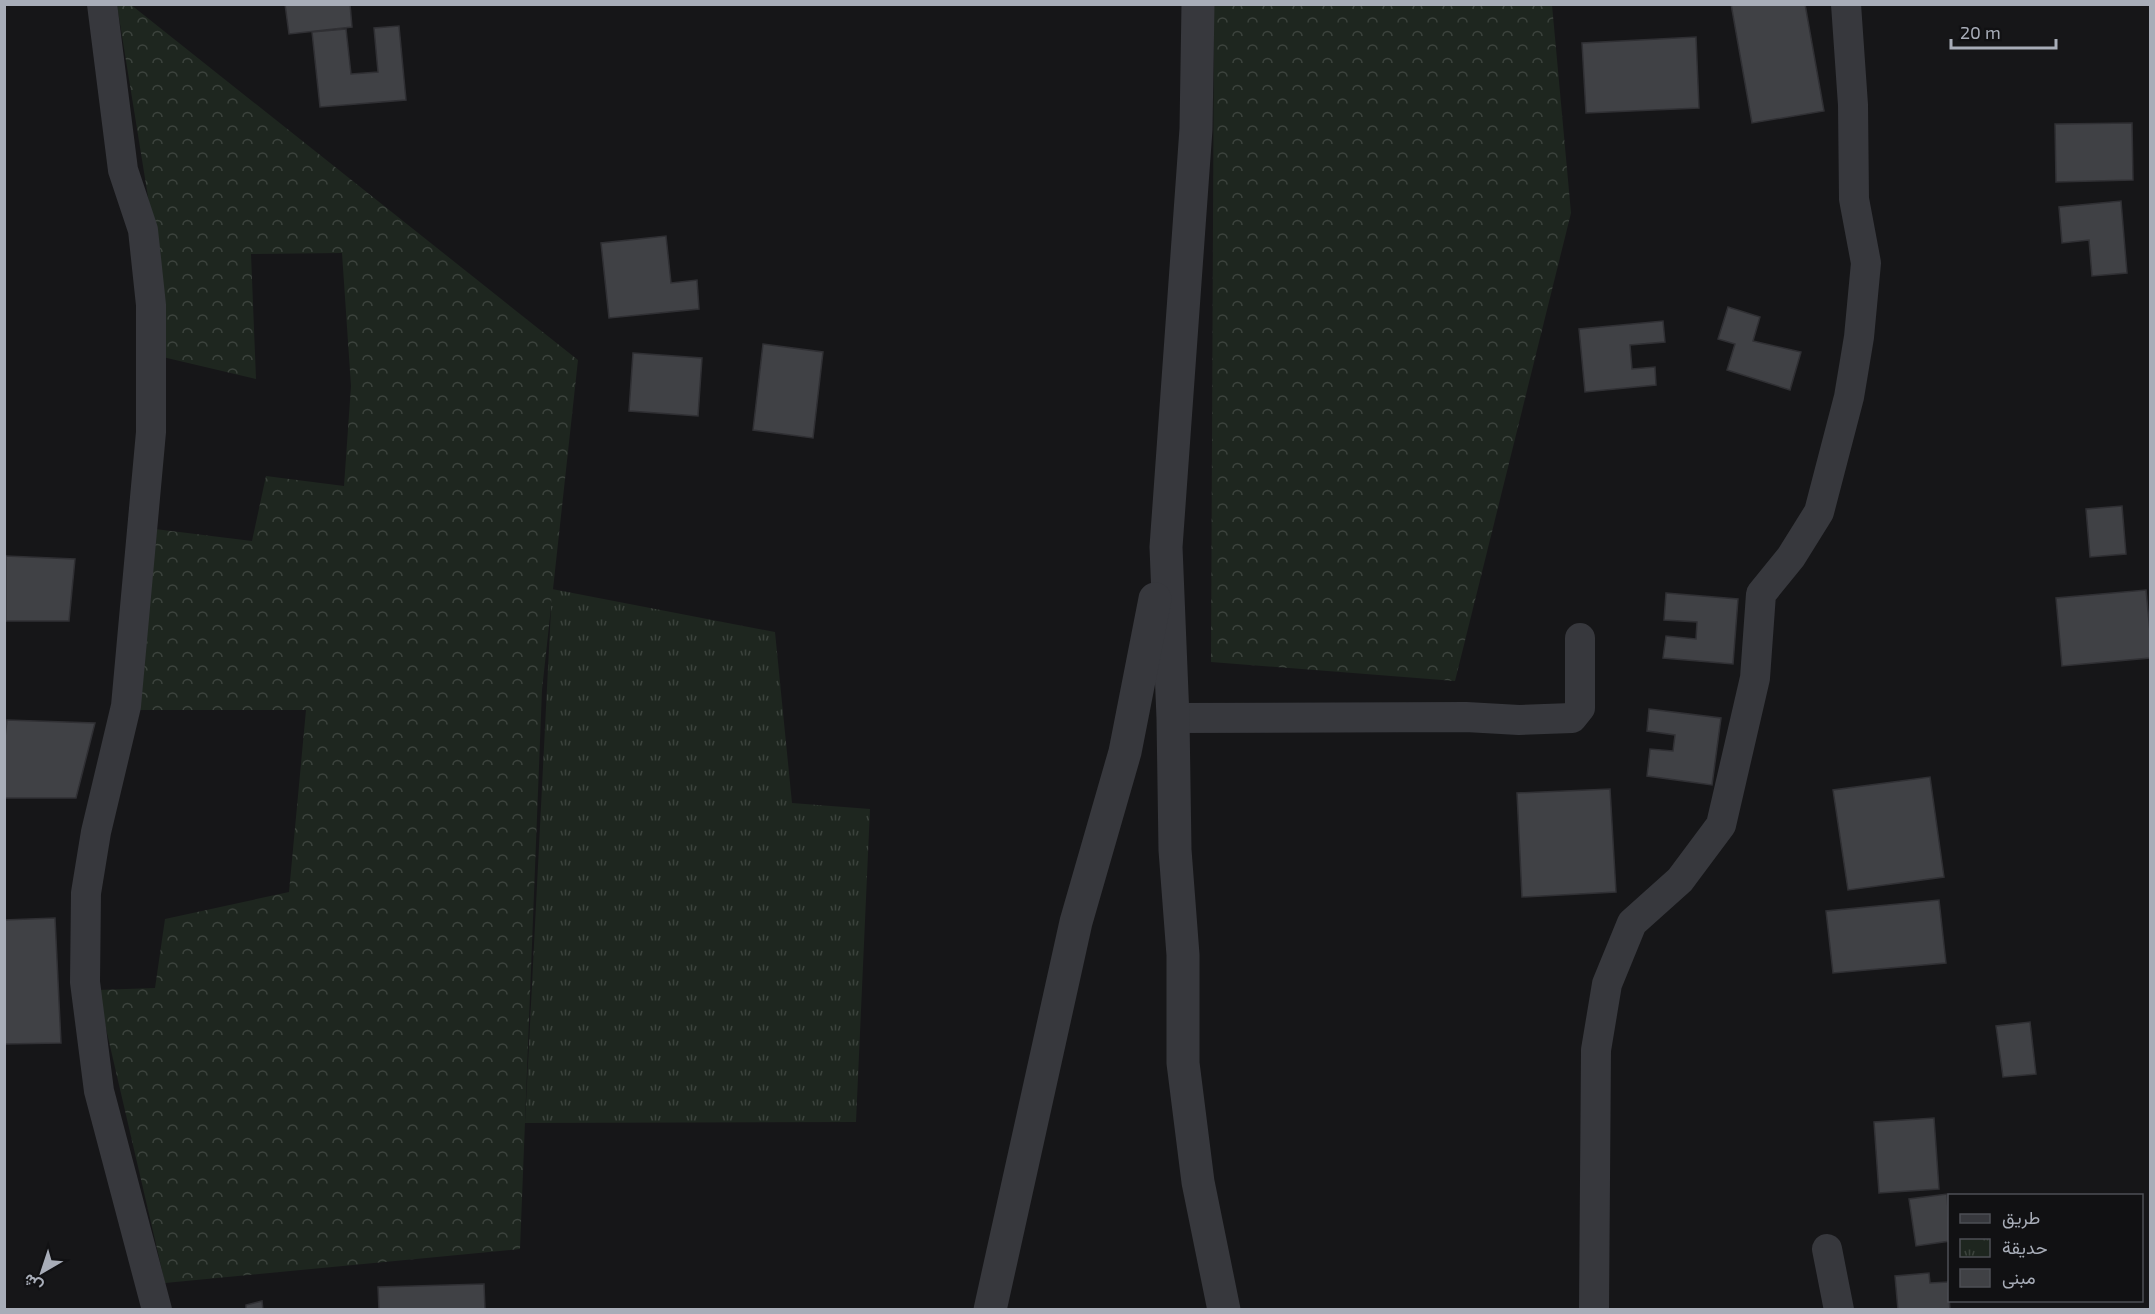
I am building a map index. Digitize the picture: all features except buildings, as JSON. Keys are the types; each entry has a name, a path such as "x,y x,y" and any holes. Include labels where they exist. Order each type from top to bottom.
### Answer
{"street":[{"path":"102,4 123,170 143,230 151,305 151,432 126,706 96,832 86,893 85,982 99,1091 157,1310"},
{"path":"1198,4 1196,129 1166,547 1173,718 1175,849 1183,955 1183,1063 1198,1182 1224,1310"},
{"path":"1594,1310 1596,1050 1607,984 1632,923 1680,880 1721,825 1755,678 1761,594 1791,557 1819,512 1849,397 1859,337 1866,263 1854,199 1853,105 1846,4"},
{"path":"990,1310 1076,922 1125,752 1166,547"},
{"path":"1173,718 1466,717 1519,720 1572,718 1580,708 1580,638"},
{"path":"1827,1249 1839,1310"}],"green space":[{"path":"130,4 578,360 542,690 520,1249 165,1283 97,990 155,988 165,919 289,892 306,710 138,710 155,529 252,541 266,476 344,486 351,386 342,253 251,254 256,379 150,354 149,203 117,5"},
{"path":"1214,5 1552,5 1571,213 1455,681 1211,662"},
{"path":"552,589 775,632 792,803 870,809 856,1122 525,1123"}]}
